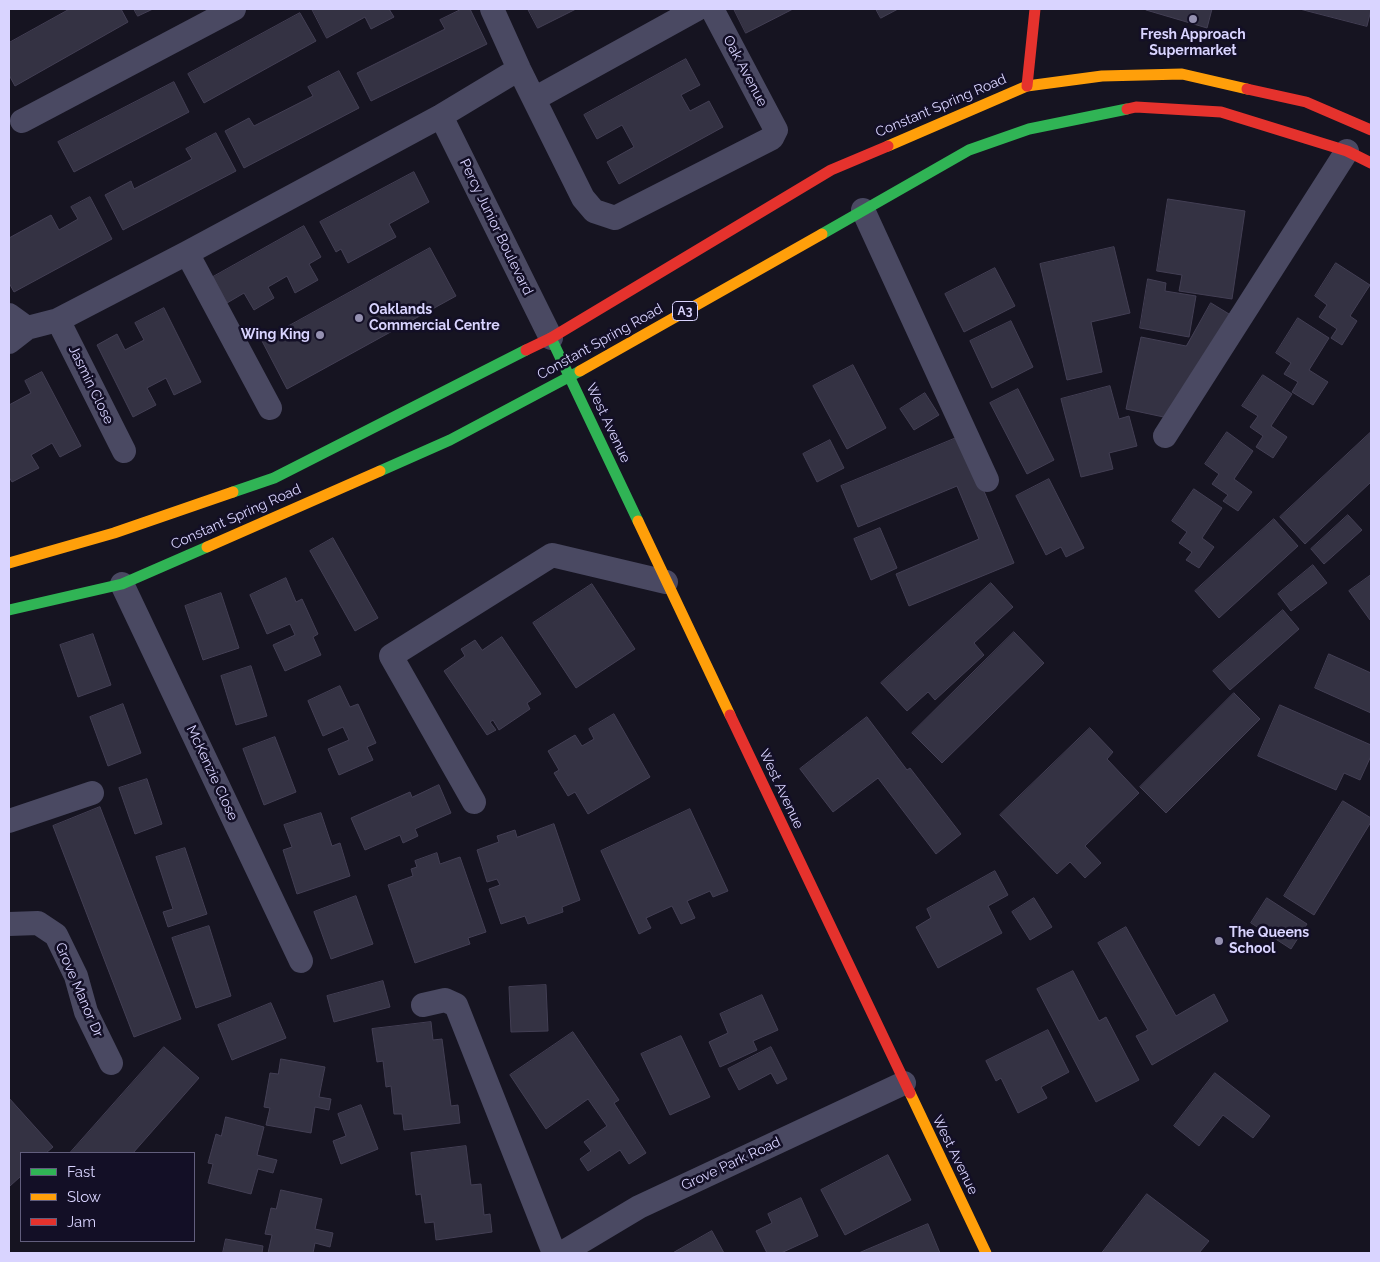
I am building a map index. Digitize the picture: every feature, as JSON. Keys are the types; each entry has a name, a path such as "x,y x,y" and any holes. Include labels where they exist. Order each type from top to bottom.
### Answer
{"main road":[{"path":"1027,86 1034,9"},
{"name":"Constant Spring Road","path":"9,562 114,533 274,478 551,338 832,170 1027,86 1102,76 1182,74 1306,102 1371,130"},
{"name":"Constant Spring Road","path":"9,610 122,584 450,440 569,377 969,150 1029,129 1136,107 1221,112 1347,151 1371,163"},
{"name":"West Avenue","path":"551,338 986,1253"}],"street":[{"path":"22,120 234,9"},
{"path":"492,9 534,99 697,9"},
{"name":"Oak Avenue","path":"534,99 583,198 594,211 615,218 772,138 775,134 776,130 712,9"},
{"path":"15,328 58,320 187,253 441,116 520,69"},
{"name":"Percy Junior Boulevard","path":"441,116 551,338"},
{"path":"1165,436 1347,151"},
{"path":"863,210 987,480"},
{"path":"187,253 270,408"},
{"name":"Jasmin Close","path":"58,320 124,451"},
{"path":"474,802 391,656 552,555 666,582"},
{"name":"McKenzie Close","path":"122,584 301,961"},
{"path":"9,821 92,793"},
{"name":"Grove Manor Dr","path":"9,924 38,923 56,936 76,976 86,1012 111,1063"},
{"path":"423,1005 445,1000 456,1005 554,1253"},
{"name":"Grove Park Road","path":"562,1253 640,1206 904,1083"}],"building":[{"path":"70,9 121,9 128,22 15,86 9,75 9,43"},
{"path":"134,9 153,9 138,16"},
{"path":"312,9 389,9 394,17 371,29 365,17 327,38"},
{"path":"462,9 470,9 487,44 371,101 357,73 445,29 440,20"},
{"path":"528,9 576,9 538,28"},
{"path":"734,9 793,9 746,33"},
{"path":"876,9 898,9 881,18"},
{"name":"Fresh Approach Supermarket","path":"1146,9 1212,9 1207,28"},
{"path":"1300,9 1371,9 1371,10 1367,26"},
{"path":"300,13 316,41 204,103 188,74"},
{"path":"686,59 700,85 681,95 690,111 709,101 723,127 619,184 607,162 634,147 622,125 597,139 584,115"},
{"path":"339,71 359,108 244,168 225,131 249,118 254,126 313,96 308,87"},
{"path":"174,82 189,112 74,172 58,142"},
{"path":"216,133 236,171 123,230 105,195 131,181 134,189 192,159 186,149"},
{"path":"414,172 429,202 389,224 396,237 348,263 341,249 336,252 320,222"},
{"path":"90,197 112,239 14,292 9,283 9,238 51,215 59,230 78,219 71,207"},
{"path":"1168,199 1245,211 1232,299 1179,291 1182,275 1157,271"},
{"path":"304,226 321,257 309,264 318,280 295,293 287,276 268,287 274,298 254,310 244,293 227,303 213,277"},
{"path":"1114,247 1130,313 1091,322 1102,372 1067,380 1040,264"},
{"name":"Oaklands Commercial Centre","path":"430,248 456,296 287,389 262,341"},
{"path":"1336,263 1370,285 1350,316 1357,321 1342,345 1331,338 1337,329 1319,317 1327,305 1315,296"},
{"path":"995,268 1015,306 964,332 945,294"},
{"path":"1148,279 1166,283 1165,291 1196,296 1189,337 1140,328"},
{"path":"1211,303 1234,317 1173,419 1126,409 1141,337 1186,346"},
{"path":"164,308 201,382 174,395 166,378 147,388 156,405 133,417 97,345 117,334 125,350 144,340 135,323"},
{"path":"1298,318 1329,338 1309,370 1328,382 1313,405 1292,392 1298,382 1284,374 1291,363 1276,353"},
{"path":"1011,321 1033,367 992,388 970,341"},
{"path":"853,365 886,428 847,449 813,386"},
{"path":"42,372 81,446 60,457 52,443 31,455 39,468 12,482 9,477 9,405 31,393 25,381"},
{"path":"1263,375 1292,394 1271,426 1287,437 1273,458 1256,447 1263,436 1250,427 1258,416 1242,406"},
{"path":"1110,386 1119,419 1129,416 1137,446 1109,453 1113,469 1081,477 1061,399"},
{"path":"1018,389 1054,460 1027,474 990,403"},
{"path":"925,393 939,415 914,430 900,409"},
{"path":"1227,432 1253,451 1234,479 1252,492 1238,511 1223,501 1228,495 1212,484 1219,474 1205,464"},
{"path":"1371,432 1371,482 1305,544 1280,517"},
{"path":"961,436 1014,563 909,606 896,574 979,539 957,486 858,527 841,486"},
{"path":"830,440 844,468 817,482 803,454"},
{"path":"1049,479 1084,548 1066,557 1061,547 1046,555 1016,496"},
{"path":"1194,489 1222,508 1202,538 1214,547 1199,568 1186,560 1192,552 1179,543 1187,532 1172,521"},
{"path":"1348,515 1362,530 1324,564 1311,549"},
{"path":"1274,519 1298,546 1219,618 1195,591"},
{"path":"880,528 897,568 871,580 854,539"},
{"path":"333,538 378,618 355,631 310,551"},
{"path":"1313,565 1327,583 1291,611 1278,594"},
{"path":"1371,575 1371,619 1370,620 1349,591"},
{"path":"286,578 296,602 302,599 318,634 313,637 321,655 285,671 273,645 295,635 290,624 267,634 250,595"},
{"path":"991,583 1013,607 974,643 984,655 935,700 928,692 907,711 881,683"},
{"path":"592,584 635,649 576,688 533,623"},
{"path":"221,593 239,648 203,660 185,606"},
{"path":"1283,610 1299,629 1230,690 1213,671"},
{"path":"1014,632 1044,663 942,763 912,733"},
{"path":"93,634 111,685 78,697 60,645"},
{"path":"502,637 541,694 527,703 530,709 499,730 493,720 490,722 496,730 487,735 444,671 465,656 461,649 475,640 482,650"},
{"path":"1329,654 1371,673 1371,713 1315,688"},
{"path":"251,666 267,716 236,725 221,676"},
{"path":"340,686 350,707 358,704 376,743 367,747 373,760 339,775 328,749 349,740 343,727 323,736 308,701"},
{"path":"1234,693 1260,719 1166,813 1140,787"},
{"path":"123,704 141,753 108,766 90,717"},
{"path":"1280,705 1371,745 1371,756 1360,780 1344,773 1336,790 1258,756"},
{"path":"614,714 650,777 588,814 575,792 568,796 554,773 559,770 548,751 575,735 582,746 594,739 589,729"},
{"path":"867,717 907,770 910,768 961,834 936,854 878,778 833,812 800,769"},
{"path":"1090,728 1113,752 1107,759 1139,793 1085,846 1101,863 1085,878 1070,862 1057,874 1000,815"},
{"path":"275,737 296,792 264,805 243,749"},
{"path":"147,779 162,824 135,834 119,788"},
{"path":"439,785 451,813 415,829 418,836 403,843 400,835 365,850 351,818 410,792 412,797"},
{"path":"1343,801 1371,818 1371,822 1314,915 1284,896"},
{"path":"100,807 181,1019 134,1037 53,826"},
{"path":"690,809 728,891 713,897 710,891 687,901 695,918 681,924 672,906 646,918 651,928 639,934 601,851"},
{"path":"321,813 332,846 340,843 350,876 297,894 283,850 292,847 284,825"},
{"path":"554,824 580,900 562,907 563,912 528,924 525,916 501,924 489,889 500,885 497,879 487,882 477,850 499,842 497,836 515,830 517,837"},
{"path":"185,848 207,914 168,927 163,912 173,909 156,857"},
{"path":"437,853 440,864 460,857 486,932 468,938 470,944 415,963 388,885 413,876 411,869 417,867 415,861"},
{"path":"995,871 1008,895 988,906 1002,933 938,968 916,927 931,918 927,909"},
{"path":"356,896 373,944 331,959 314,912"},
{"path":"1034,898 1052,927 1030,940 1012,912"},
{"path":"1267,898 1307,924 1291,949 1251,923"},
{"path":"209,926 231,996 196,1008 172,938"},
{"path":"1126,927 1176,1016 1214,994 1228,1021 1152,1065 1136,1036 1148,1030 1098,943"},
{"path":"1073,971 1099,1021 1106,1017 1139,1080 1096,1102 1037,989"},
{"path":"383,981 390,1007 334,1022 327,996"},
{"path":"546,985 548,1031 511,1032 509,987"},
{"path":"762,995 778,1030 753,1041 757,1050 720,1067 709,1042 728,1033 720,1014"},
{"path":"271,1003 286,1038 232,1060 218,1025"},
{"path":"431,1022 433,1040 442,1039 451,1106 458,1105 460,1123 404,1130 402,1114 394,1114 391,1086 386,1087 383,1061 377,1062 372,1029"},
{"path":"1048,1030 1069,1072 1041,1087 1047,1098 1018,1113 1001,1078 996,1081 986,1061"},
{"path":"573,1032 619,1100 614,1103 646,1153 629,1164 620,1150 588,1171 580,1159 591,1151 584,1142 607,1126 588,1099 546,1129 510,1075"},
{"path":"681,1036 710,1097 670,1115 641,1054"},
{"path":"164,1047 199,1078 134,1152 71,1152"},
{"path":"771,1047 787,1079 777,1084 771,1073 739,1090 728,1069"},
{"path":"281,1059 325,1067 319,1097 331,1099 329,1110 315,1107 311,1133 266,1125 270,1108 264,1107 270,1073 278,1074"},
{"path":"1215,1073 1270,1116 1253,1138 1223,1115 1199,1146 1174,1126"},
{"path":"9,1098 53,1147 47,1152 20,1152 20,1177 10,1186"},
{"path":"361,1105 378,1149 341,1164 333,1141 346,1136 338,1114"},
{"path":"226,1117 264,1127 257,1155 277,1160 273,1173 258,1169 251,1194 208,1183 213,1164 208,1163 216,1134 221,1136"},
{"path":"466,1146 471,1185 481,1184 484,1215 490,1214 492,1232 436,1240 434,1222 425,1223 421,1194 416,1195 411,1153"},
{"path":"888,1155 911,1200 845,1235 821,1190"},
{"path":"281,1190 322,1199 315,1229 333,1233 330,1247 315,1243 313,1253 268,1253 272,1235 265,1234 271,1208 276,1209"},
{"path":"1147,1194 1209,1241 1199,1253 1102,1253"},
{"path":"801,1198 818,1236 781,1253 767,1253 756,1231 772,1223 768,1214"},
{"path":"928,1224 940,1253 859,1253"},
{"path":"712,1231 724,1253 673,1253"},
{"path":"226,1239 263,1246 262,1253 223,1253"}],"traffic: fast":[{"path":"822,234 969,150 1029,129 1127,109"},
{"path":"551,338 638,521"},
{"path":"233,492 274,478 526,350"},
{"path":"380,471 450,440 580,371"},
{"path":"9,610 122,584 207,547"}],"traffic: slow":[{"path":"888,146 1027,86 1102,76 1182,74 1247,89"},
{"path":"580,371 822,234"},
{"path":"207,547 380,471"},
{"path":"9,563 114,533 233,492"},
{"path":"638,521 730,715"},
{"path":"910,1093 986,1253"}],"traffic: jam":[{"path":"1027,86 1035,9"},
{"path":"1247,89 1306,102 1371,130"},
{"path":"1127,109 1136,107 1221,112 1347,151 1371,163"},
{"path":"526,350 551,338 831,170 888,146"},
{"path":"730,715 910,1093"}],"place":[{"name":"Fresh Approach Supermarket","path":"1193,19"},
{"name":"Oaklands Commercial Centre","path":"359,318"},
{"name":"Wing King","path":"320,335"},
{"name":"The Queens School","path":"1219,941"}]}
